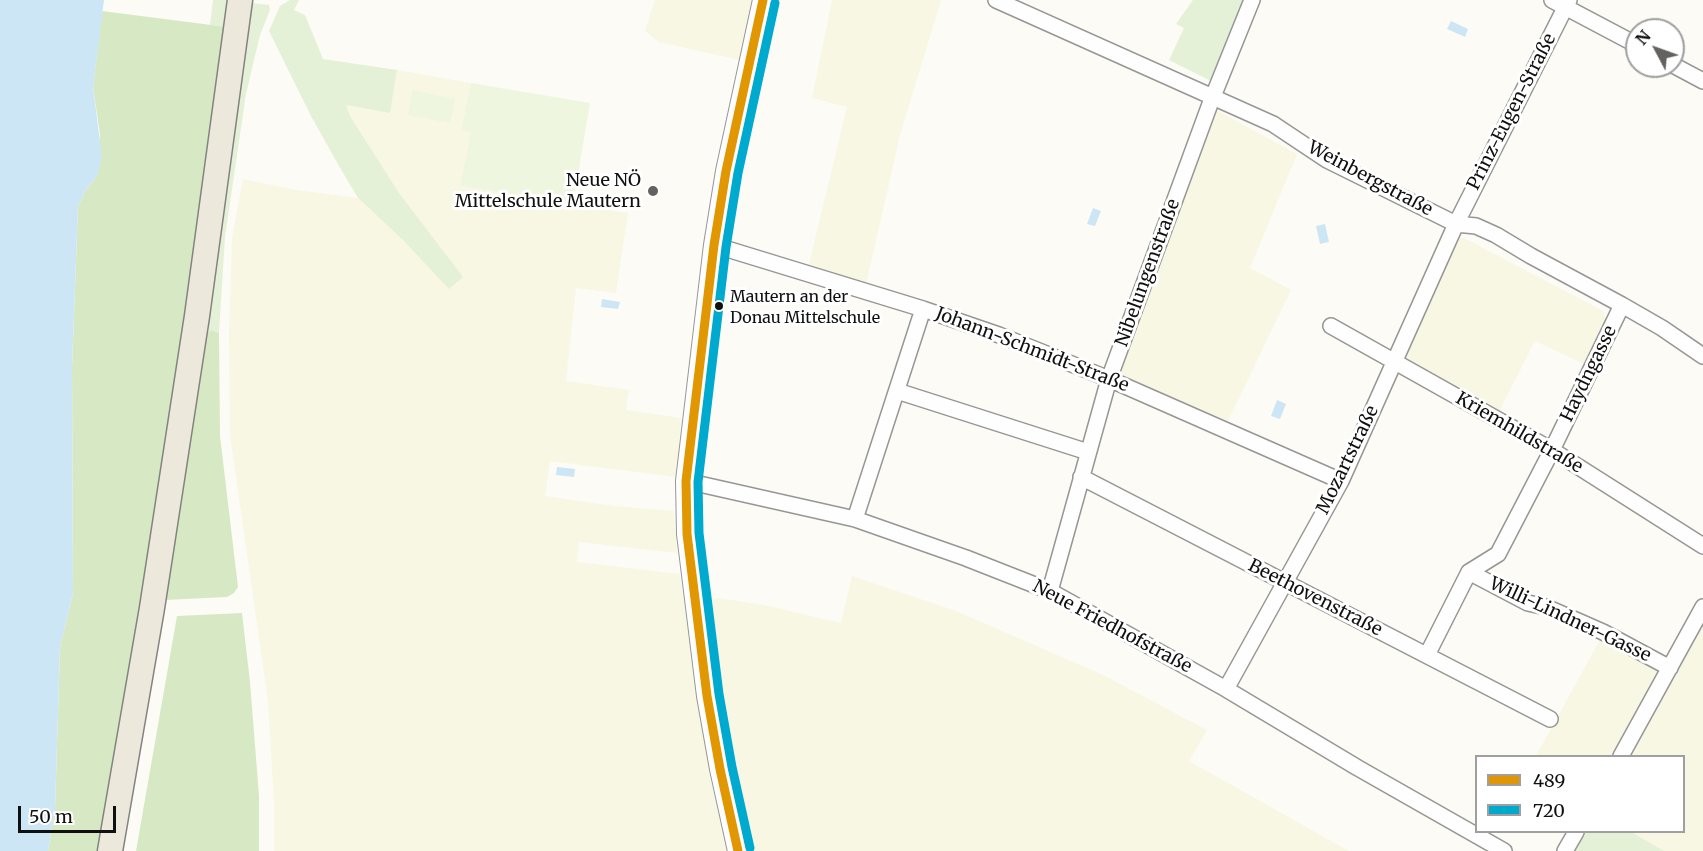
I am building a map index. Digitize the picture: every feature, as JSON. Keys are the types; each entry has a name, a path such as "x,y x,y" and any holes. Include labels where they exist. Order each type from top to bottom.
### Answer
{"main road":[{"path":"110,851 152,608 197,316 240,0"}],"street":[{"path":"738,851 720,770 706,684 687,534 686,481 714,245 732,139 763,0"},
{"name":"Weinbergstraße","path":"996,0 1025,6 1273,124 1327,160 1456,224 1476,226 1496,235 1662,328 1703,356"},
{"name":"Nibelungenstraße","path":"1050,591 1109,379 1213,96 1252,0"},
{"path":"1562,2 1625,38"},
{"name":"Prinz-Eugen-Straße","path":"1456,224 1562,2"},
{"path":"1685,71 1703,81"},
{"name":"Mozartstraße","path":"1226,688 1341,481 1456,224"},
{"name":"Johann-Schmidt-Straße","path":"714,245 999,334 1109,379 1341,481"},
{"name":"Haydngasse","path":"1469,572 1498,554 1552,450 1622,305"},
{"path":"855,519 923,309"},
{"name":"Kriemhildstraße","path":"1331,326 1552,450 1703,546"},
{"path":"897,391 1088,452"},
{"name":"Beethovenstraße","path":"1081,477 1550,718"},
{"name":"Neue Friedhofstraße","path":"686,481 855,519 966,558 1050,591 1226,688 1358,768 1504,851"},
{"path":"1426,655 1469,572"},
{"name":"Willi-Lindner-Gasse","path":"1469,572 1528,603 1546,607 1603,632 1670,668"},
{"path":"1622,755 1703,607"},
{"path":"1565,851 1575,833"}],"green space":[{"path":"213,0 230,0 227,27 210,25"},
{"path":"290,0 299,0 294,10 305,15 323,59 397,70 390,113 346,105 350,116 399,193 463,277 449,289 404,241 358,198 311,116 269,31 280,6"},
{"path":"655,0 753,0 740,60 659,42 645,31"},
{"path":"832,0 941,0 900,135 866,284 809,264 847,107 812,98"},
{"path":"1193,0 1248,0 1215,83 1169,60 1184,28 1176,24"},
{"path":"252,3 269,5 270,10 260,35 246,94 225,237 219,333 211,330 204,336"},
{"path":"102,11 227,27 141,604 97,851 48,851 55,809 60,647 73,593 72,367 78,206 85,191 97,176 100,134 93,87"},
{"path":"397,70 471,83 461,129 471,132 460,186 628,213 616,293 576,288 566,381 629,390 626,410 681,418 677,477 550,461 545,496 614,506 674,511 677,553 579,542 577,562 680,574 709,770 727,851 274,851 274,802 268,701 230,435 229,334 232,238 243,179 296,190 358,198 404,241 463,278 399,193 350,116 345,104 390,112"},
{"path":"471,83 590,103 573,204 460,186 471,132 461,130"},
{"path":"413,90 455,99 450,123 408,115"},
{"path":"1216,110 1297,154 1250,268 1291,290 1228,421 1119,375"},
{"path":"1464,238 1603,311 1606,319 1584,364 1535,341 1499,412 1406,361 1404,354 1455,240"},
{"path":"211,330 219,333 220,436 238,587 227,597 165,600 204,336"},
{"path":"852,576 956,611 1103,675 1207,730 1189,761 1349,851 751,851 719,696 707,600 718,598 764,605 841,623"},
{"path":"242,613 259,796 259,851 136,851 177,616"},
{"path":"1703,621 1703,851 1560,851 1570,833 1685,833 1685,755 1537,755 1601,638 1672,676"},
{"path":"1580,833 1633,833 1664,851 1569,851"}],"water":[{"path":"0,0 104,0 93,87 102,157 97,176 85,191 78,206 72,367 73,593 60,647 55,809 48,851 0,851"},
{"path":"1451,21 1468,29 1465,37 1447,29"},
{"path":"1093,208 1101,211 1095,226 1087,224"},
{"path":"1325,224 1329,242 1320,244 1316,226"},
{"path":"602,299 620,302 618,309 601,307"},
{"path":"1277,400 1286,404 1280,419 1271,416"},
{"path":"557,467 575,469 574,477 556,475"}],"transit line":[{"name":"489","path":"738,851 707,696 687,534 686,481 714,245 726,171 763,0"},
{"name":"720","path":"750,848 719,694 699,533 698,482 726,247 738,173 775,3"}],"place":[{"name":"Neue NÖ Mittelschule Mautern","path":"653,191"},
{"name":"Mautern an der Donau Mittelschule","path":"719,306"}]}
